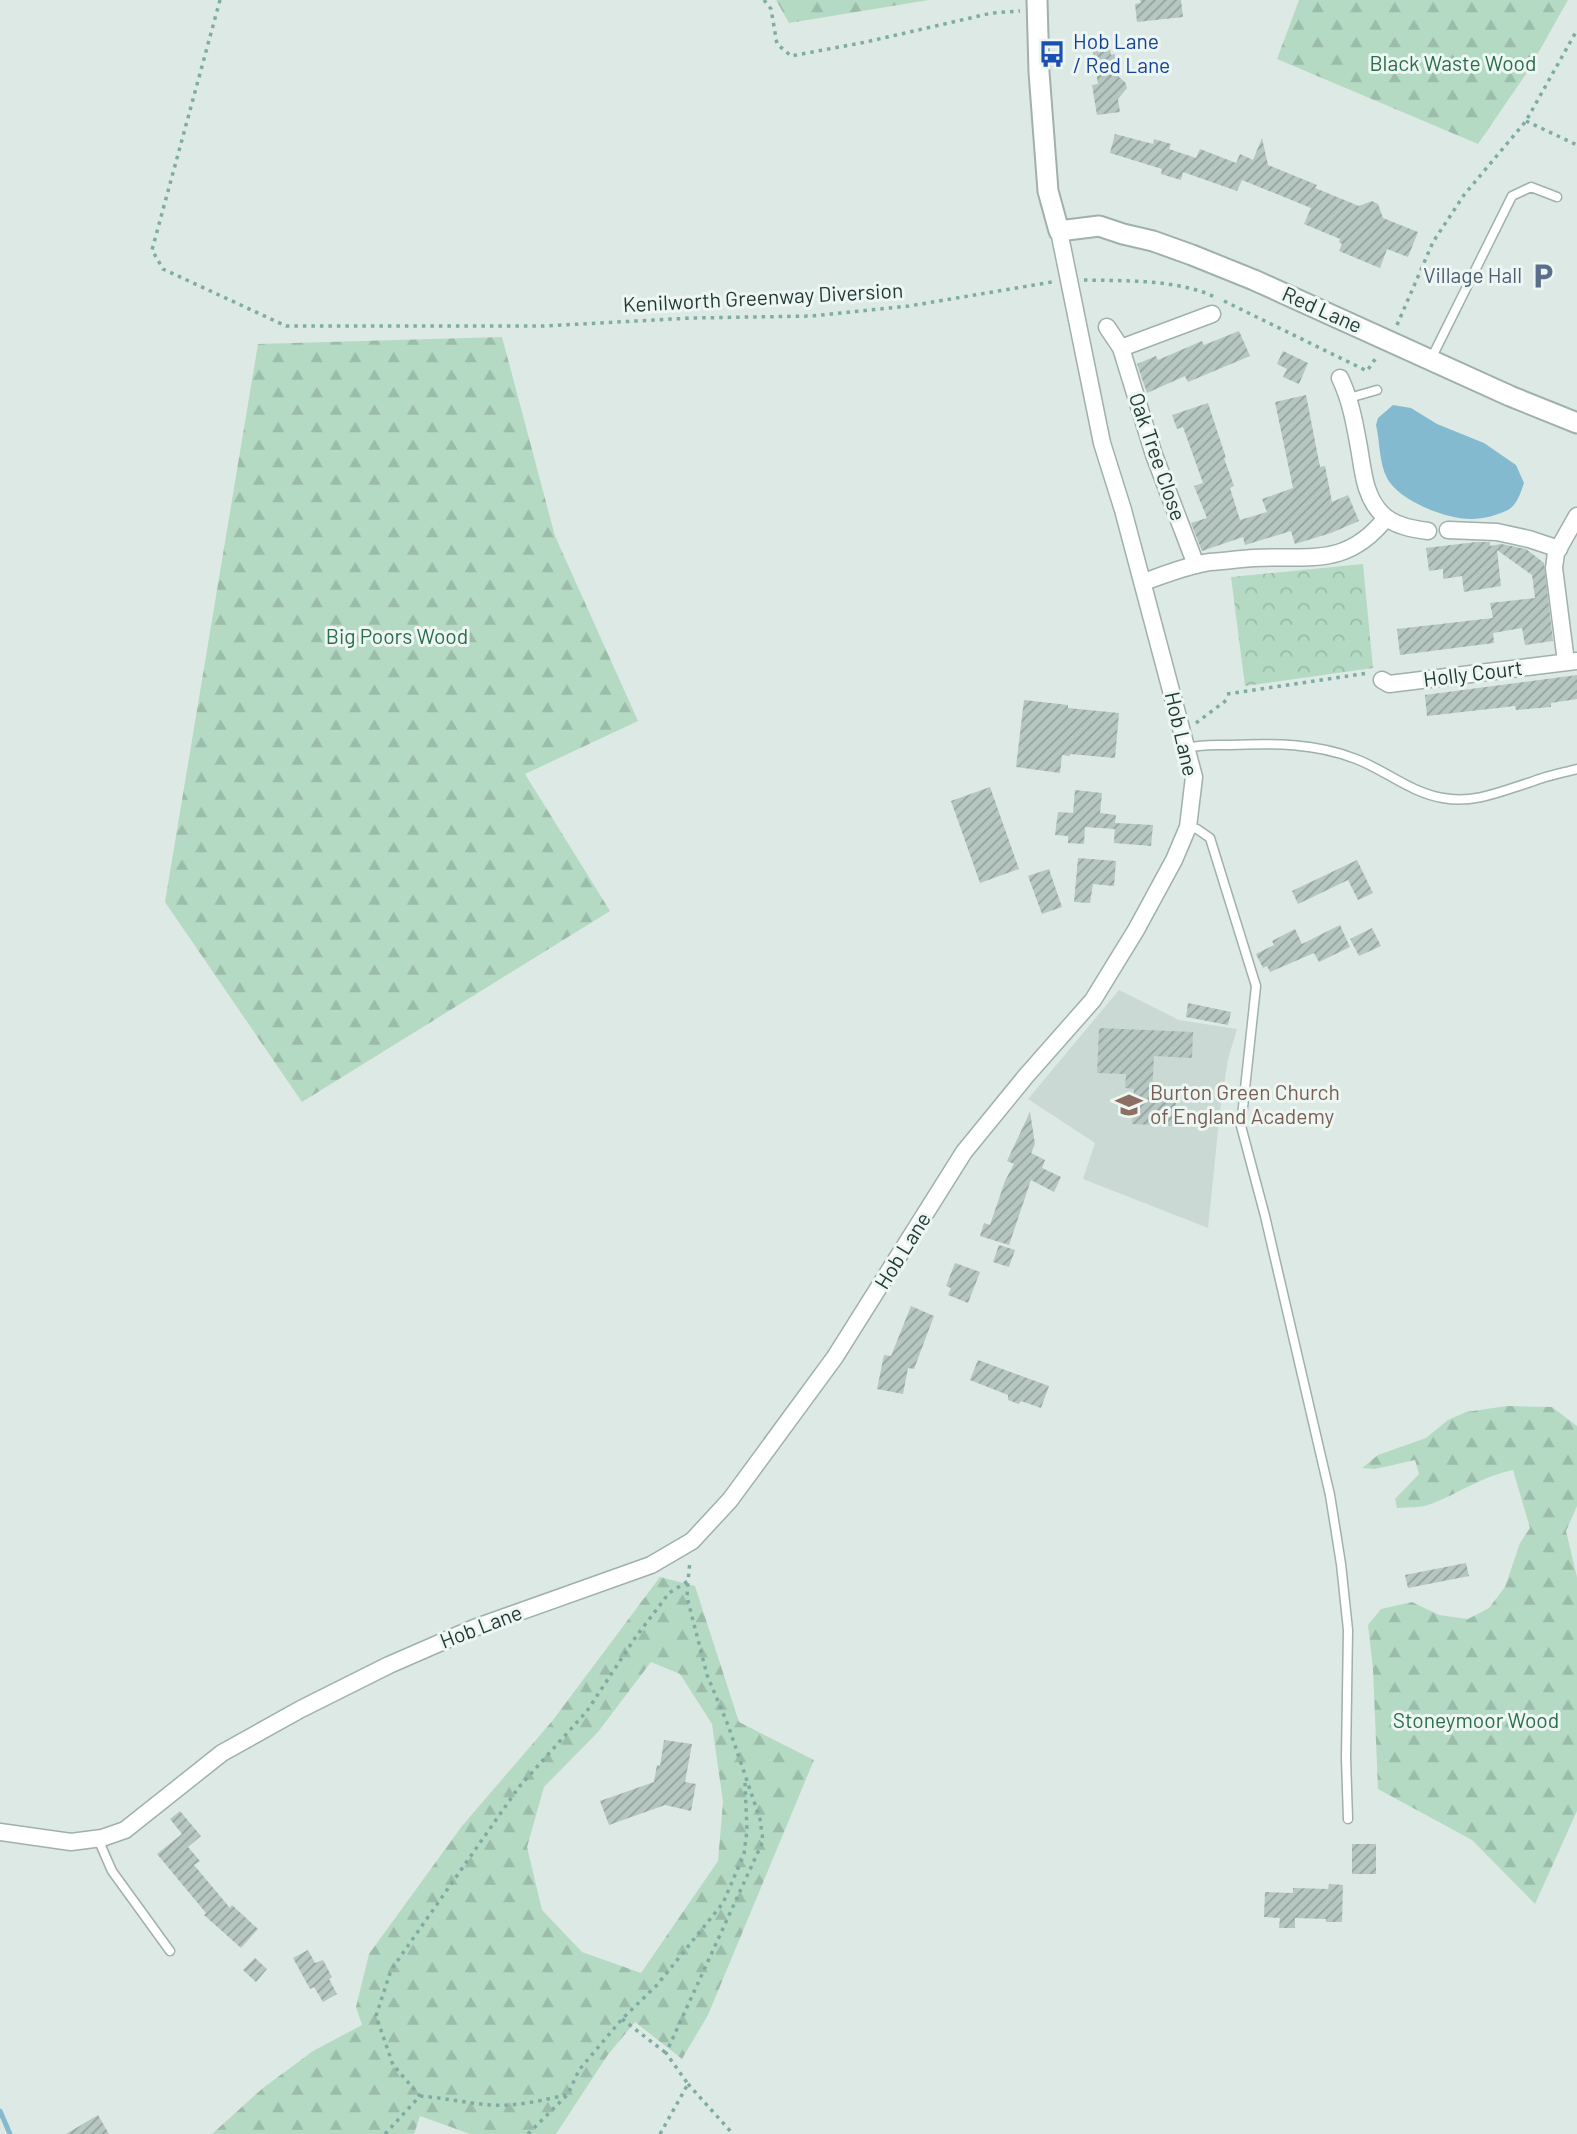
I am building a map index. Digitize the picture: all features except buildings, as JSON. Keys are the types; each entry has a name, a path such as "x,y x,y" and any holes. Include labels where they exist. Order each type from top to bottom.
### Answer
{"street":[{"path":"1037,5 1048,191 1059,231"},
{"name":"Red Lane","path":"1059,231 1099,226 1153,241 1254,280 1510,396 1577,423"},
{"name":"Hob Lane","path":"0,1832 71,1842 98,1839 125,1830 222,1753 301,1709 461,1633 651,1565 692,1541 730,1500 835,1357 964,1152 1093,1000 1136,930 1174,860 1188,827 1194,777 1143,582 1102,443 1059,231"},
{"path":"1121,348 1212,314"},
{"name":"Oak Tree Close","path":"1107,327 1121,348 1154,455 1196,565"},
{"path":"1340,378 1349,398 1367,491 1372,502 1387,517 1410,528 1428,531"},
{"path":"1571,662 1554,568 1559,549 1577,516"},
{"path":"1143,582 1196,565 1254,558 1314,558 1330,555 1350,549 1368,538 1387,517"},
{"path":"1448,530 1497,532 1559,549"},
{"name":"Holly Court","path":"1382,680 1389,684 1571,662"}],"lane":[{"path":"1431,359 1513,196 1531,187 1557,197"},
{"path":"1349,398 1377,390"},
{"path":"1185,740 1199,745 1267,743 1310,747 1353,757 1413,788 1443,798 1485,796 1577,769"},
{"path":"1188,827 1197,829 1210,838 1256,986 1241,1126 1265,1216 1327,1483 1341,1564 1348,1630 1348,1819"},
{"path":"98,1839 111,1871 170,1951"}],"path":[{"name":"Kenilworth Greenway Diversion","path":"220,0 152,250 163,269 285,326 544,326 692,318 812,316 909,306 1068,279 1149,282 1205,291 1367,371 1395,329 1433,242 1464,195 1526,121 1577,30"},
{"path":"764,0 771,9 777,44 791,56 1037,5"},
{"path":"1526,121 1577,145"},
{"path":"1185,740 1227,696 1371,673 1382,680"},
{"path":"666,2053 763,1841 760,1819 707,1675 687,1597 692,1541"},
{"path":"568,2094 540,2101 493,2105 420,2096 393,2065 376,2016 391,1970 519,1787 587,1711 635,1638 669,1593 688,1581"},
{"path":"528,2134 568,2094 579,2070 622,2019 657,1985 723,1903 744,1854 747,1830 744,1777"},
{"path":"622,2019 666,2053 688,2084 733,2134"},
{"path":"660,2134 688,2084"},
{"path":"385,2134 420,2096"}],"shaded area":[{"name":"Burton Green Church of England Academy","path":"1119,990 1179,1020 1237,1029 1228,1059 1220,1111 1208,1228 1083,1179 1095,1143 1028,1099"}],"green space":[{"path":"776,0 929,0 789,23"},
{"name":"Black Waste Wood","path":"1299,0 1568,0 1528,71 1478,144 1277,59"},
{"name":"Big Poors Wood","path":"502,337 555,536 638,721 525,774 610,911 302,1102 165,902 258,344"},
{"path":"1363,564 1373,668 1245,686 1231,577"},
{"name":"Stoneymoor Wood","path":"1507,1406 1552,1407 1577,1426 1577,1506 1566,1531 1577,1577 1577,1811 1535,1904 1472,1840 1378,1789 1373,1669 1368,1625 1381,1609 1412,1602 1439,1615 1468,1619 1489,1608 1505,1587 1520,1543 1530,1528 1513,1470 1491,1476 1427,1505 1397,1508 1395,1499 1419,1474 1415,1460 1375,1469 1362,1468 1378,1455 1426,1438 1448,1420 1466,1412"},
{"path":"660,1577 695,1586 739,1722 814,1760 708,2015 682,2059 635,2022 607,2056 556,2134 470,2134 420,2116 414,2134 212,2134 263,2088 313,2051 362,2025 356,2007 369,1954 462,1826 553,1720","holes":["651,1662 680,1674 712,1724 723,1802 718,1861 641,1973 582,1952 542,1910 527,1847 544,1787 598,1732"]}],"water":[{"path":"1393,405 1411,408 1437,424 1484,443 1516,465 1524,483 1514,505 1490,516 1462,518 1425,508 1402,494 1384,472 1376,425 1378,418"}],"waterway":[{"path":"0,2111 10,2134"}],"place":[{"name":"Hob Lane / Red Lane","path":"1052,54"},
{"name":"Village Hall","path":"1543,276"},
{"name":"Burton Green Church of England Academy","path":"1129,1105"}]}
